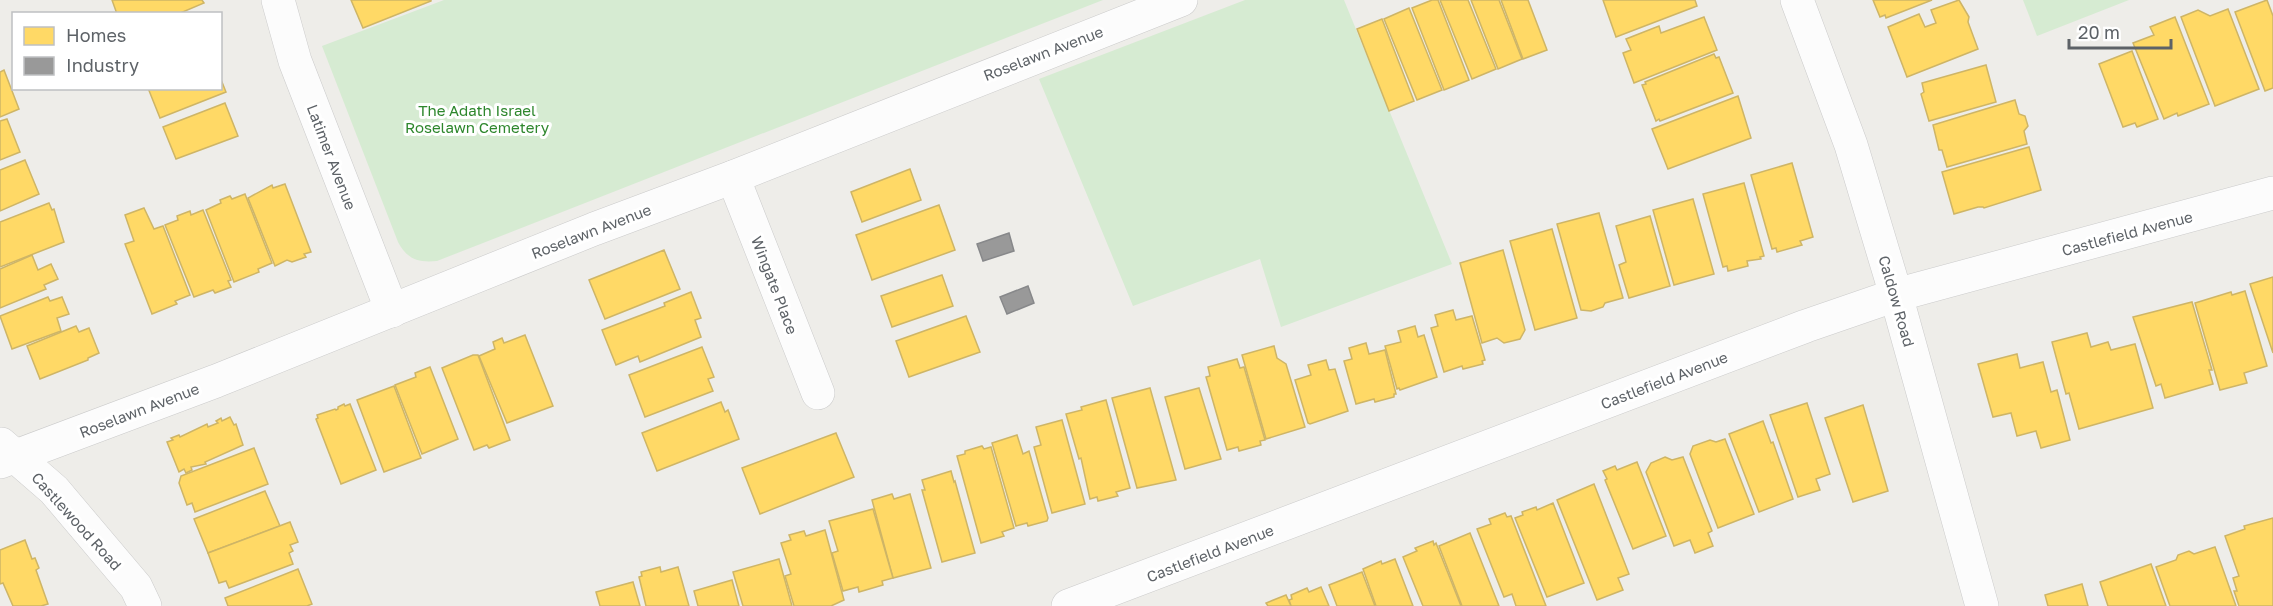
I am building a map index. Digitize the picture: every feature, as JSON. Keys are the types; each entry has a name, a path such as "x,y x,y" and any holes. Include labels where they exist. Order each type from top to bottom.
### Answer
{"street":[{"name":"Latimer Avenue","path":"278,0 295,61 392,311"},
{"name":"Roselawn Avenue","path":"6,453 216,381 583,233 734,177 1181,0"},
{"name":"Caldow Road","path":"1797,0 1851,146 1896,295 1982,606"},
{"name":"Wingate Place","path":"734,177 818,393"},
{"name":"Castlefield Avenue","path":"1068,606 1806,326 1896,295 2273,193"},
{"name":"Castlewood Road","path":"6,453 54,490 136,587 145,606"}],"green space":[{"name":"The Adath Israel Roselawn Cemetery","path":"444,0 1103,0 437,261 424,261 409,256 398,242 322,46"},
{"path":"1245,0 1344,0 1452,264 1281,327 1260,259 1133,306 1039,79"},
{"path":"2023,0 2129,0 2037,36"}],"building: Homes":[{"path":"112,0 202,0 204,3 183,12 116,12"},
{"path":"351,0 431,0 431,1 363,28"},
{"path":"1438,0 1469,80 1444,90 1412,8"},
{"path":"1440,0 1468,0 1496,69 1472,79"},
{"path":"1471,0 1499,0 1522,59 1498,69"},
{"path":"1501,0 1528,0 1547,50 1523,59"},
{"path":"1603,0 1695,0 1697,6 1616,37"},
{"path":"1873,0 1932,0 1886,18 1885,15 1880,17"},
{"path":"1959,0 1969,17 1968,22 1978,49 1907,77 1888,27 1919,14 1925,27 1936,23 1931,10"},
{"path":"2267,0 2273,16 2273,88 2265,91 2235,12"},
{"path":"1409,8 1442,90 1417,100 1384,19"},
{"path":"2228,9 2259,89 2215,106 2181,17 2198,10 2210,16"},
{"path":"1704,17 1717,50 1634,83 1623,53 1631,50 1626,39 1659,26 1661,33"},
{"path":"2175,17 2209,104 2164,119 2133,43 2154,35 2150,27"},
{"path":"1382,19 1414,101 1389,111 1357,29"},
{"path":"2132,51 2158,119 2137,127 2135,123 2123,127 2099,64"},
{"path":"1714,54 1716,58 1719,57 1733,93 1656,121 1642,85"},
{"path":"1986,65 1996,102 1929,121 1921,94 1924,92 1922,83"},
{"path":"4,70 19,109 0,117 0,72"},
{"path":"222,82 226,92 160,118 149,90 222,90"},
{"path":"1738,96 1751,138 1668,169 1652,129"},
{"path":"2015,100 2019,114 2025,116 2028,126 2024,131 2027,144 1947,167 1942,150 1939,150 1933,125"},
{"path":"225,103 238,136 176,159 163,127"},
{"path":"7,119 20,152 0,160 0,121"},
{"path":"2029,147 2041,190 1984,208 1978,207 1954,214 1942,172"},
{"path":"25,160 39,194 0,211 0,170"},
{"path":"1792,163 1813,237 1800,241 1802,245 1777,252 1776,248 1772,249 1751,175"},
{"path":"910,169 921,200 862,222 851,192"},
{"path":"1744,183 1764,256 1760,257 1761,259 1747,261 1748,266 1728,271 1727,266 1723,267 1703,194"},
{"path":"285,184 311,252 304,254 306,257 292,262 287,260 275,266 248,198 272,185 273,188"},
{"path":"245,194 272,263 258,269 259,272 234,282 206,210 221,203 220,200 230,196 232,199"},
{"path":"1693,199 1714,274 1674,285 1653,210"},
{"path":"49,203 52,210 54,209 64,242 0,267 0,222"},
{"path":"939,205 955,250 872,280 856,235"},
{"path":"144,208 154,229 163,226 190,295 175,301 177,304 152,314 125,244 134,241 125,215"},
{"path":"203,210 231,280 228,281 231,287 215,293 213,290 194,297 165,225 178,220 177,216 190,211 191,215"},
{"path":"1599,213 1623,298 1605,303 1603,307 1591,311 1581,310 1557,224"},
{"path":"1650,216 1670,286 1629,298 1619,265 1626,262 1616,226"},
{"path":"1552,229 1577,318 1535,330 1510,241"},
{"path":"664,250 680,289 605,319 589,280"},
{"path":"1503,250 1525,330 1520,339 1504,343 1497,338 1482,343 1460,263"},
{"path":"32,255 38,270 51,264 58,279 44,285 46,289 0,308 0,269"},
{"path":"942,275 953,306 892,327 881,296"},
{"path":"2273,277 2273,353 2250,284"},
{"path":"2245,291 2267,366 2244,373 2247,383 2220,390 2195,303 2231,292 2232,295"},
{"path":"691,292 701,318 695,320 701,337 640,362 638,356 616,365 602,330 665,306 664,303"},
{"path":"48,297 50,301 62,297 69,314 57,318 61,331 12,349 0,316"},
{"path":"2192,302 2212,370 2209,370 2213,384 2165,398 2161,384 2156,386 2133,317"},
{"path":"1453,310 1456,320 1472,316 1485,360 1482,361 1483,364 1463,369 1462,366 1444,372 1431,328 1438,326 1435,315"},
{"path":"966,316 980,352 909,377 896,341"},
{"path":"76,326 79,332 89,328 99,353 88,360 40,379 27,346"},
{"path":"1415,326 1418,337 1424,335 1437,377 1400,390 1397,389 1385,346 1401,342 1398,331"},
{"path":"2087,333 2091,347 2108,342 2111,350 2135,344 2153,408 2079,429 2069,393 2066,394 2052,342"},
{"path":"525,335 553,406 507,423 479,356 495,349 493,342 502,338 504,343"},
{"path":"1366,343 1369,354 1385,350 1396,394 1394,397 1375,402 1374,399 1356,404 1344,361 1352,359 1349,348"},
{"path":"1274,346 1277,358 1286,364 1305,427 1266,439 1242,355"},
{"path":"702,347 714,377 708,379 713,391 645,417 629,375"},
{"path":"2017,354 2020,368 2043,362 2051,392 2057,390 2070,440 2041,448 2036,431 2017,436 2011,413 1993,417 1978,364"},
{"path":"478,355 510,440 489,448 487,445 474,450 442,368"},
{"path":"1237,359 1240,368 1244,367 1265,440 1260,441 1261,445 1239,451 1238,447 1227,450 1206,377 1210,376 1208,367"},
{"path":"1326,360 1329,370 1335,369 1348,411 1310,424 1295,380 1311,375 1308,365"},
{"path":"430,367 458,439 422,454 395,385 416,377 415,373"},
{"path":"394,386 421,458 384,472 357,400"},
{"path":"1150,388 1176,480 1137,488 1112,398"},
{"path":"1199,388 1221,459 1185,469 1165,397"},
{"path":"1106,400 1130,488 1116,492 1118,496 1098,501 1097,497 1090,499 1081,458 1079,459 1066,414"},
{"path":"721,402 725,412 728,410 739,439 657,471 642,433"},
{"path":"1807,403 1830,474 1816,479 1820,490 1798,497 1770,415"},
{"path":"344,404 345,406 350,404 376,470 341,484 316,419 317,415 336,410"},
{"path":"1863,405 1888,491 1853,502 1825,418"},
{"path":"230,417 234,425 236,424 243,445 205,462 206,464 191,467 192,470 186,473 184,469 179,472 167,442 173,440 171,438 179,435 180,437 207,424 208,427 218,423 216,421 221,418 222,421"},
{"path":"1062,420 1085,504 1052,513 1034,447 1041,445 1036,427"},
{"path":"1763,421 1793,499 1759,512 1729,434"},
{"path":"836,433 854,477 760,514 742,468"},
{"path":"1017,435 1023,454 1029,451 1048,518 1047,521 1028,526 1027,523 1016,526 992,443"},
{"path":"1725,439 1754,514 1718,528 1690,454 1693,446 1710,440 1716,442"},
{"path":"982,446 984,449 991,447 1014,528 1002,532 1004,536 981,543 957,456"},
{"path":"254,448 268,484 195,512 192,503 187,505 179,483 181,476"},
{"path":"1665,457 1672,460 1683,457 1712,531 1708,533 1713,546 1695,553 1690,540 1674,546 1646,472 1651,463"},
{"path":"1637,462 1666,536 1633,549 1603,471 1615,466 1617,470"},
{"path":"951,471 975,553 942,562 922,490 925,490 922,480"},
{"path":"1594,484 1629,574 1618,578 1623,590 1597,600 1557,500"},
{"path":"265,491 280,526 208,553 194,519"},
{"path":"892,494 894,499 910,494 931,568 893,578 872,500"},
{"path":"1553,503 1584,583 1547,597 1515,518 1523,515 1522,512 1536,507 1537,510"},
{"path":"873,509 893,578 882,581 883,585 859,592 858,587 843,591 832,553 838,551 829,521"},
{"path":"1505,513 1507,517 1511,516 1546,606 1516,606 1512,594 1504,597 1477,529 1491,524 1489,519"},
{"path":"2273,518 2273,606 2239,606 2233,578 2239,576 2225,536 2245,529 2244,526"},
{"path":"290,522 298,542 290,545 293,551 289,553 293,564 229,588 226,581 219,583 208,553"},
{"path":"825,530 844,600 831,606 794,606 785,576 791,574 781,543 791,540 789,535 804,531 806,536"},
{"path":"1470,533 1499,606 1462,606 1439,546"},
{"path":"25,540 32,559 35,558 39,568 36,570 48,604 13,606 3,583 0,584 0,550"},
{"path":"1433,541 1434,545 1436,543 1461,606 1423,606 1403,557 1417,551 1415,548"},
{"path":"2215,547 2236,606 2170,606 2156,567 2176,560 2178,555 2189,551 2194,554"},
{"path":"779,559 792,606 743,606 733,572"},
{"path":"1395,559 1413,606 1376,606 1363,569 1381,561 1382,564"},
{"path":"2151,564 2166,606 2108,606 2100,582"},
{"path":"660,567 661,572 678,567 689,606 646,606 639,577 642,576 641,572"},
{"path":"298,569 312,604 307,606 228,606 225,598"},
{"path":"1362,572 1375,606 1337,606 1329,585"},
{"path":"732,580 739,606 698,606 694,591"},
{"path":"633,582 640,606 600,606 596,592"},
{"path":"2082,584 2088,606 2048,606 2045,595"},
{"path":"1321,587 1329,606 1291,606 1289,600 1292,599 1291,595 1307,588 1309,592"},
{"path":"1286,595 1291,606 1268,606 1266,603"}],"building: Industry":[{"path":"1009,233 1014,251 983,261 977,244"},
{"path":"1028,286 1034,303 1007,314 1000,297"}]}
